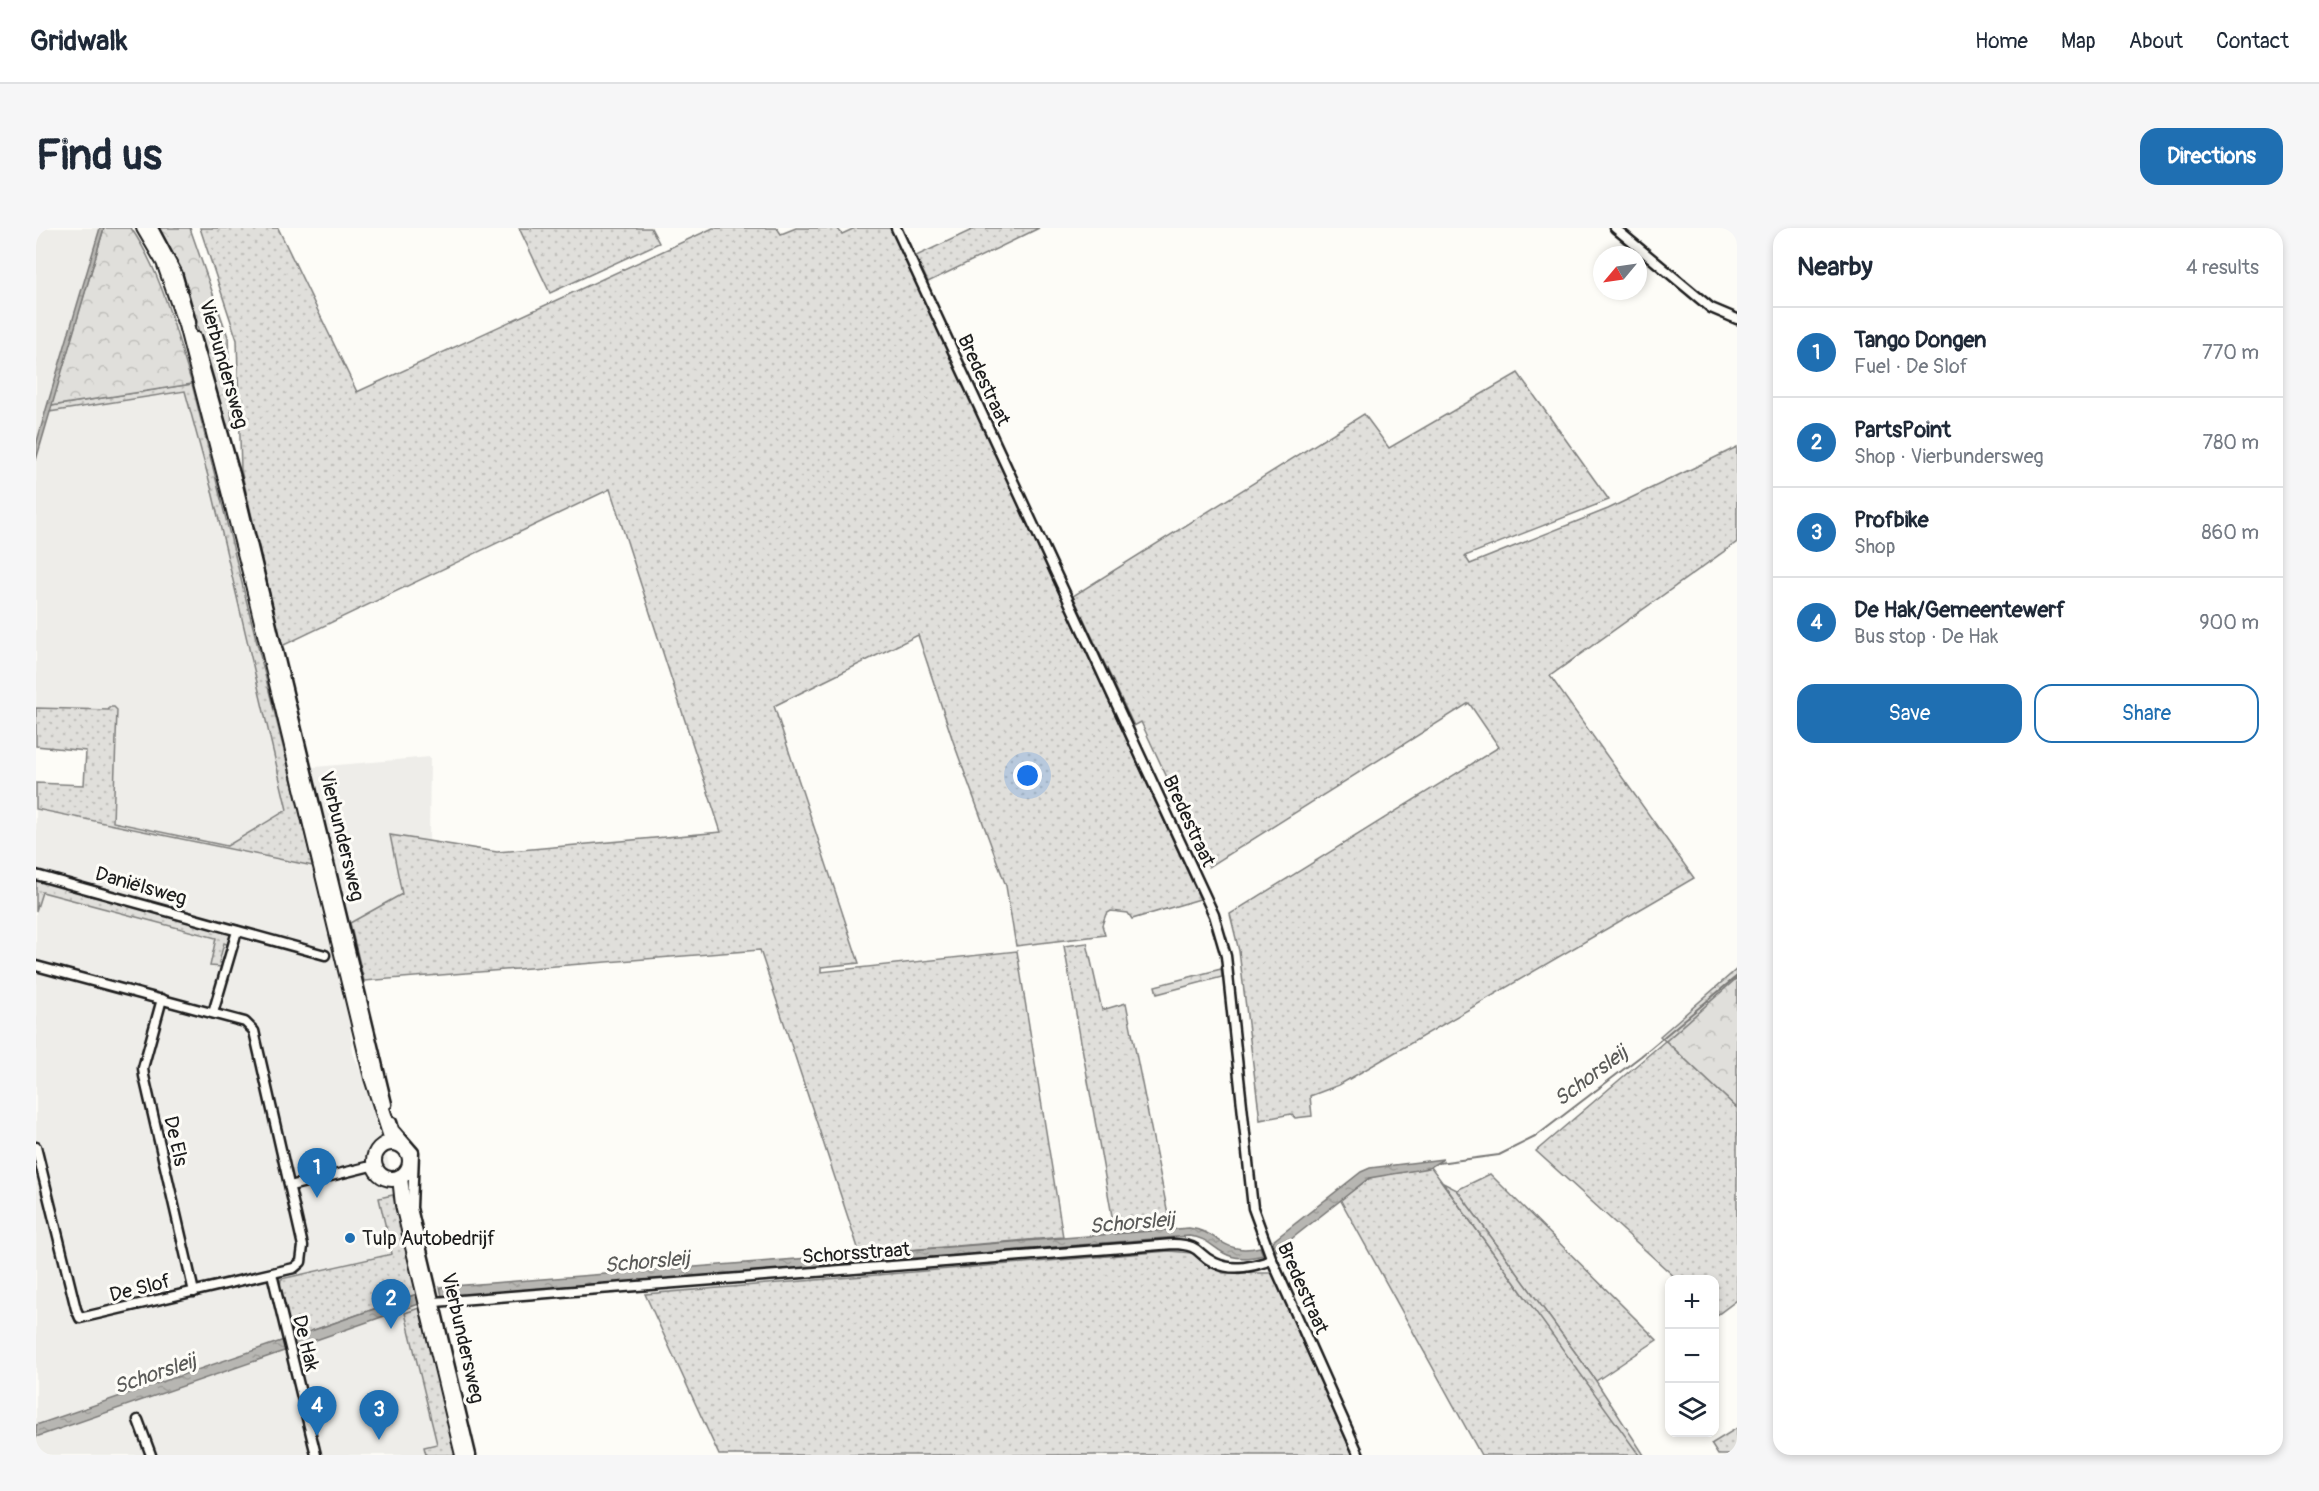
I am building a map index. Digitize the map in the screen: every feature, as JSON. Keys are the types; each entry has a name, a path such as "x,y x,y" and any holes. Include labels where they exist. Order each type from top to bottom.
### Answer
{"main road":[{"name":"Vierbundersweg","path":"144,228 164,262 176,293 221,441 376,1077 388,1144"},
{"path":"388,1144 404,1147 410,1157 408,1168 395,1178 380,1174 375,1165 376,1154 388,1144"},
{"name":"Vierbundersweg","path":"395,1178 463,1455"}],"street":[{"name":"Vierbundersweg","path":"153,228 177,273 221,441"},
{"name":"Bredestraat","path":"896,228 1214,915 1226,956 1253,1208 1272,1260 1359,1455"},
{"path":"1615,228 1711,308 1737,319"},
{"name":"Daniëlsweg","path":"36,875 135,900 325,955"},
{"path":"213,1013 237,931"},
{"name":"De Slof","path":"36,966 245,1022 254,1031 290,1186 303,1255 302,1263 294,1268 272,1274 80,1318 36,1148"},
{"name":"De Els","path":"162,999 143,1068 194,1292"},
{"name":"Vierbundersweg","path":"376,1077 394,1129 414,1152 412,1208 471,1455"},
{"path":"290,1186 375,1165"},
{"name":"Schorsstraat","path":"435,1302 1173,1244 1196,1247 1214,1263 1227,1267 1246,1268 1272,1260"},
{"name":"De Hak","path":"272,1274 316,1455"},
{"path":"138,1420 151,1455"}],"shaded area":[{"path":"36,228 100,228 45,413 185,391 212,491 287,811 227,846 113,822 115,803 109,710 36,708"},
{"path":"430,757 429,844 407,897 387,917 341,925 305,772 314,767"},
{"path":"36,809 313,866 350,1024 353,1053 377,1110 452,1455 36,1455"}],"green space":[{"path":"104,228 131,228 142,246 160,284 192,384 51,406"},
{"path":"155,228 190,228 228,337 232,428 227,431 196,322"},
{"path":"200,228 278,228 357,392 713,228 777,228 781,234 796,228 837,228 842,234 855,228 891,228 1200,899 1132,919 1128,913 1111,911 1106,914 1102,925 1105,935 1016,946 1006,886 953,741 918,635 774,706 859,963 821,967 821,972 1017,951 1063,1237 860,1254 760,950 364,981 350,923 402,894 390,835 497,852 721,832 610,489 282,646 241,470 237,340"},
{"path":"519,228 651,228 659,243 550,293"},
{"path":"976,228 1039,228 928,282 916,256"},
{"path":"1518,373 1609,500 1465,556 1470,564 1608,509 1737,447 1737,542 1550,676 1694,878 1339,1085 1310,1096 1312,1116 1295,1118 1291,1114 1260,1120 1239,951 1230,914 1499,747 1469,703 1209,867 1141,722 1134,726 1073,596 1364,414 1389,448"},
{"path":"192,384 313,866 36,809 36,783 84,785 86,751 36,746 36,708 109,710 109,707 114,707 117,710 113,822 227,846 287,810 212,491 185,391 49,412 51,406"},
{"path":"36,880 231,933 229,945 224,943 219,962 224,964 223,967 210,966 216,938 42,892 36,911"},
{"path":"1087,943 1102,1010 1126,1003 1171,1229 1115,1233 1064,946"},
{"path":"1221,969 1222,977 1157,994 1155,986"},
{"path":"1737,969 1737,978 1666,1041 1737,1108 1737,1300 1719,1314 1719,1275 1673,1275 1536,1151 1665,1041 1660,1036"},
{"path":"1737,978 1737,1108 1666,1041"},
{"path":"1431,1167 1639,1455 1481,1455 1340,1199 1372,1177"},
{"path":"1490,1174 1657,1340 1596,1381 1457,1190"},
{"path":"1443,1183 1457,1190 1596,1381 1644,1455 1639,1455"},
{"path":"393,1195 417,1294 291,1338 280,1289 281,1279 392,1254 379,1198"},
{"path":"1169,1251 1192,1253 1223,1273 1272,1273 1353,1455 719,1455 645,1294"},
{"path":"422,1307 456,1455 426,1455 424,1447 437,1444 405,1313"},
{"path":"1737,1428 1737,1455 1718,1455 1711,1444"}],"water":[{"path":"100,228 104,228 36,460 36,445"},
{"path":"1443,1159 1429,1168 1369,1178 1276,1251 1273,1241 1361,1172 1370,1168"},
{"path":"1189,1228 1208,1234 1229,1246 1247,1249 1260,1247 1263,1255 1248,1258 1227,1255 1199,1238 1189,1236 442,1297 440,1287"},
{"path":"417,1294 419,1304 293,1348 291,1338"},
{"path":"284,1340 287,1350 36,1437 36,1425"}],"waterway":[{"name":"Schorsleij","path":"1438,1163 1499,1155 1535,1137 1641,1056 1737,976"}],"place":[{"name":"Tango Dongen","path":"317,1198"},
{"name":"Tulp Autobedrijf","path":"350,1238"},
{"name":"PartsPoint","path":"391,1329"},
{"name":"De Hak/Gemeentewerf","path":"317,1436"},
{"name":"Profbike","path":"379,1440"}]}
